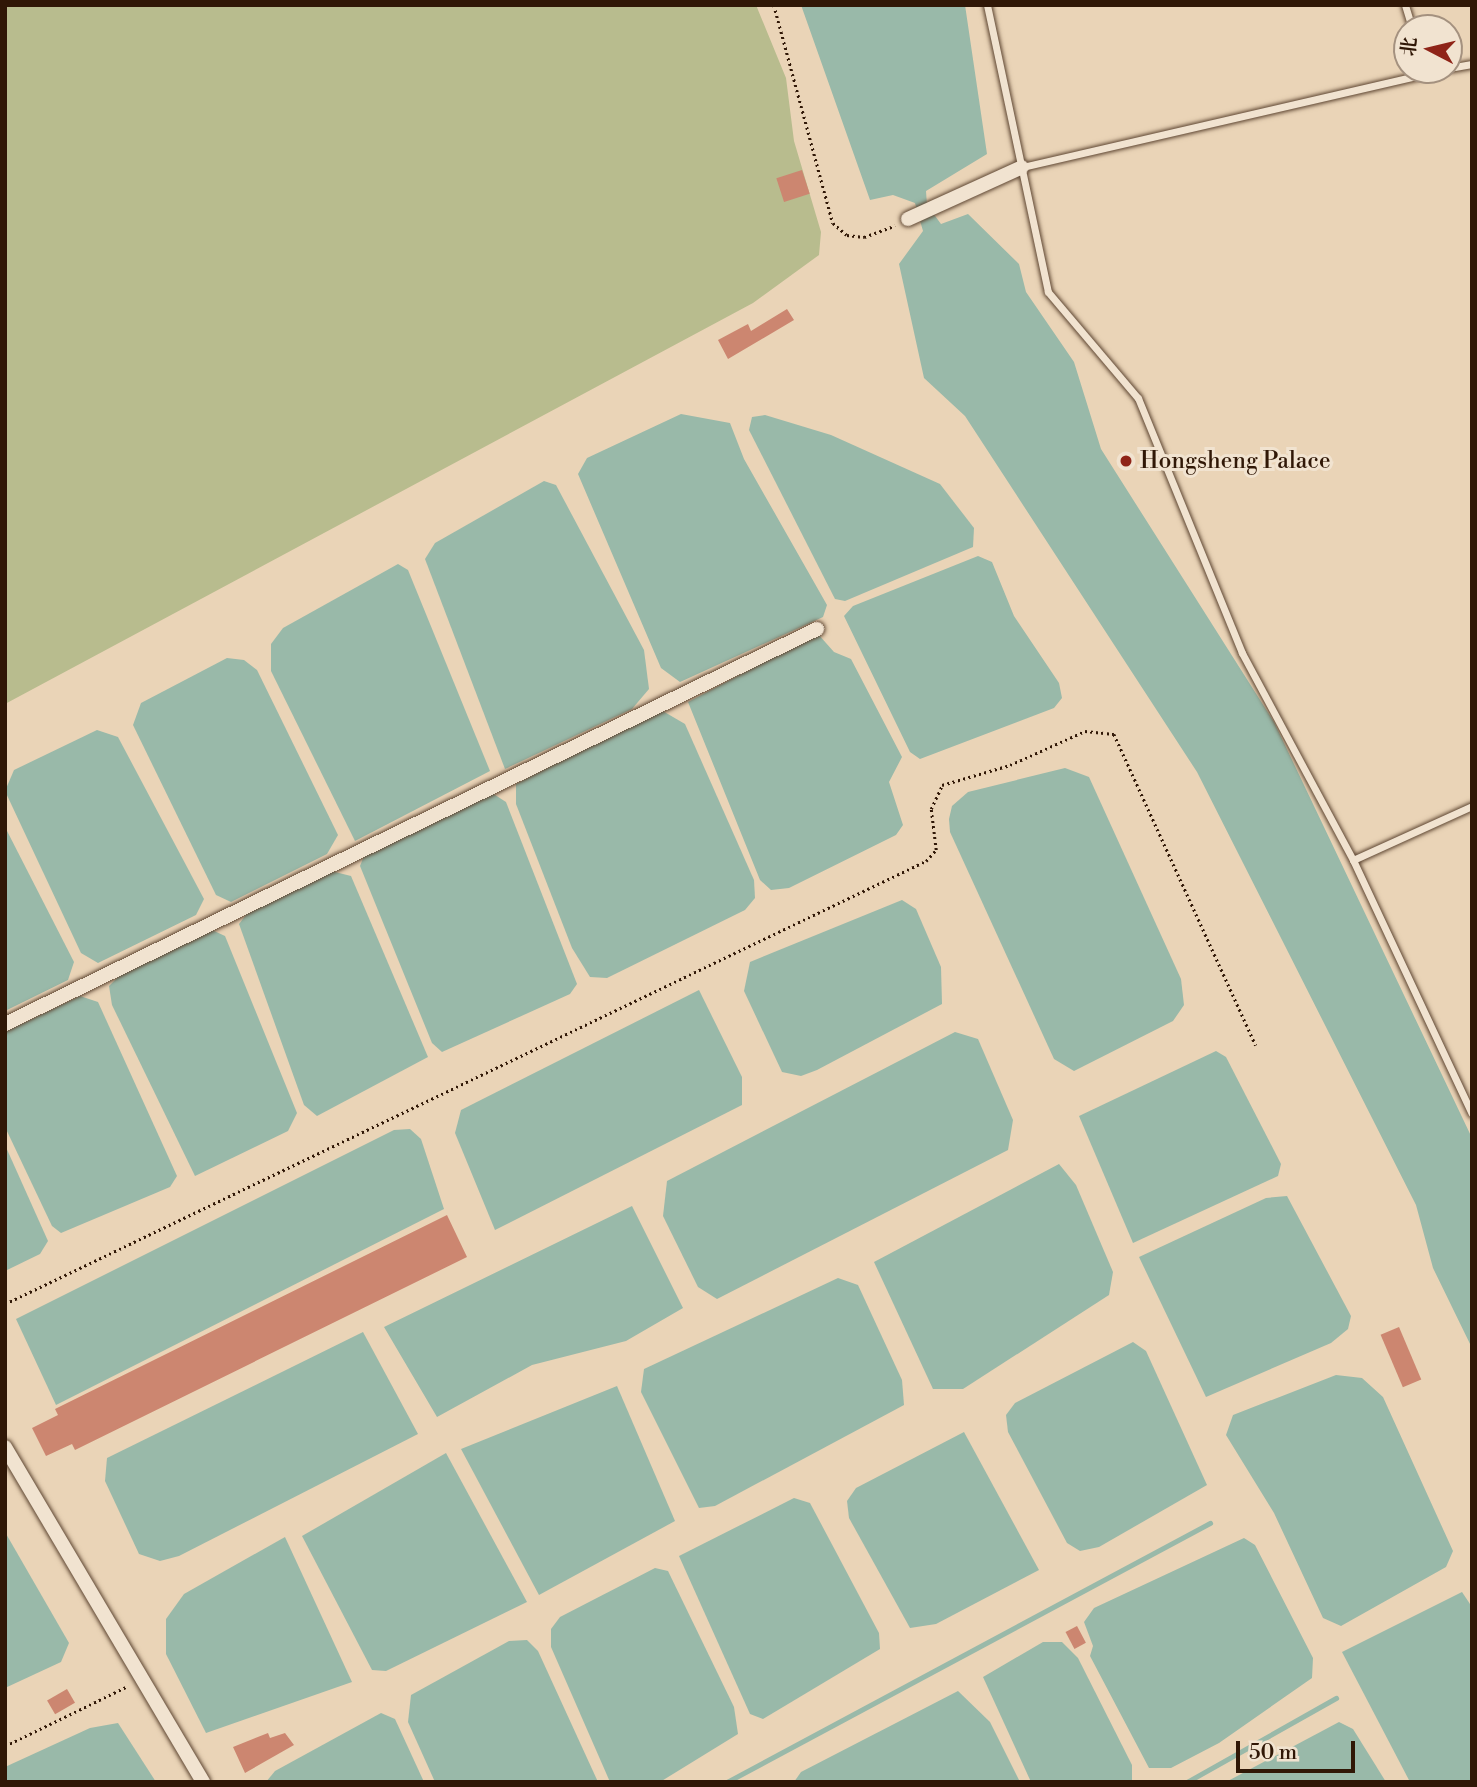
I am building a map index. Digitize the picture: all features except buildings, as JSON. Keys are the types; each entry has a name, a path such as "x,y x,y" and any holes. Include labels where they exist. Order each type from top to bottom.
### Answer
{"street":[{"path":"908,219 1022,166"},
{"path":"5,1024 817,629"},
{"path":"5,1447 203,1782"}],"lane":[{"path":"987,5 1048,292 1138,398 1242,653 1353,860 1472,1114"},
{"path":"1022,166 1393,79"},
{"path":"1353,860 1472,806"}],"path":[{"path":"774,5 833,223 847,235 864,237 908,219"},
{"path":"5,1304 926,861 936,850 931,809 942,785 1010,765 1085,731 1114,734 1256,1045"},
{"path":"5,1746 142,1679"}],"shaded area":[{"path":"5,5 756,5 786,78 794,141 821,232 819,255 753,303 5,704"},
{"path":"801,5 965,5 987,154 926,191 927,205 941,224 968,214 1019,264 1026,292 1074,362 1101,449 1274,722 1472,1138 1472,1348 1433,1268 1416,1205 1197,772 965,416 924,378 899,264 923,231 915,203 893,195 870,200"},
{"path":"681,414 730,423 744,459 827,605 823,617 680,682 661,668 578,474 587,458"},
{"path":"765,415 831,435 940,484 974,528 973,547 845,601 835,599 749,430 752,417"},
{"path":"544,481 556,485 644,650 649,689 632,709 505,769 425,559 435,543"},
{"path":"978,556 992,562 1014,616 1059,683 1062,698 1054,708 920,759 910,752 844,616 853,606"},
{"path":"398,564 408,570 490,771 355,841 271,671 271,644 283,628"},
{"path":"818,634 834,652 851,659 902,757 889,782 903,825 896,835 789,888 771,890 760,880 688,702"},
{"path":"227,658 244,660 257,670 338,835 327,854 231,902 216,895 133,725 141,703"},
{"path":"661,710 685,724 754,880 755,898 745,910 607,978 590,977 572,948 516,804 516,784"},
{"path":"97,730 118,737 204,899 196,915 98,963 81,953 5,791 14,770"},
{"path":"1065,768 1089,777 1181,979 1184,1005 1173,1021 1074,1071 1054,1059 950,832 949,819 952,806 968,792"},
{"path":"492,793 506,802 577,984 570,994 442,1052 432,1043 360,866 364,856"},
{"path":"5,827 74,962 68,980 5,1011"},
{"path":"331,871 351,876 428,1057 317,1116 304,1105 239,924 249,911"},
{"path":"902,900 916,909 941,967 942,1004 817,1070 801,1076 782,1072 744,991 750,962"},
{"path":"212,930 225,936 297,1113 288,1131 195,1176 112,1005 109,986 120,975"},
{"path":"699,990 742,1077 742,1105 495,1230 455,1133 461,1110"},
{"path":"80,996 98,1002 177,1176 170,1187 61,1233 52,1226 5,1127 5,1032"},
{"path":"955,1032 978,1039 1013,1120 1008,1150 717,1299 698,1287 663,1216 667,1181"},
{"path":"1216,1051 1226,1057 1281,1164 1278,1176 1133,1243 1079,1116"},
{"path":"410,1129 421,1139 444,1209 56,1405 16,1319 394,1130"},
{"path":"5,1145 48,1241 40,1254 5,1271"},
{"path":"1059,1164 1076,1185 1113,1272 1109,1295 963,1389 933,1389 874,1262"},
{"path":"1287,1196 1351,1316 1348,1329 1331,1343 1206,1397 1139,1257 1266,1198"},
{"path":"632,1206 683,1308 626,1341 532,1365 437,1417 384,1327"},
{"path":"838,1278 858,1285 902,1380 904,1405 715,1506 699,1508 641,1392 644,1369"},
{"path":"363,1332 418,1434 179,1556 160,1561 139,1554 105,1481 107,1458"},
{"path":"1133,1342 1146,1351 1207,1485 1099,1547 1080,1551 1067,1543 1008,1432 1006,1415 1015,1403"},
{"path":"1336,1375 1362,1378 1383,1397 1453,1551 1446,1567 1341,1626 1323,1618 1274,1513 1226,1435 1233,1415"},
{"path":"617,1386 675,1521 539,1595 461,1449"},
{"path":"964,1432 1039,1570 936,1624 910,1628 849,1518 847,1501 856,1488"},
{"path":"446,1453 527,1602 386,1671 372,1670 302,1536"},
{"path":"794,1498 810,1503 879,1633 880,1649 763,1719 750,1714 679,1556"},
{"path":"5,1532 69,1643 61,1662 5,1688"},
{"path":"285,1537 352,1682 206,1733 166,1654 166,1619 184,1594"},
{"path":"1244,1538 1255,1545 1313,1658 1312,1678 1219,1743 1171,1768 1149,1768 1090,1656 1093,1646 1084,1622 1094,1608"},
{"path":"655,1568 668,1571 734,1707 738,1734 660,1782 610,1782 551,1647 551,1629 560,1617"},
{"path":"1462,1592 1472,1607 1472,1782 1410,1782 1342,1652"},
{"path":"527,1640 538,1651 598,1782 435,1782 408,1722 411,1695 509,1641"},
{"path":"1043,1642 1062,1642 1078,1658 1132,1765 1132,1782 1031,1782 983,1677"},
{"path":"958,1691 990,1722 1020,1782 794,1782 801,1772"},
{"path":"381,1713 395,1719 424,1782 266,1782 275,1771"},
{"path":"1339,1722 1353,1729 1386,1782 1226,1782"},
{"path":"118,1723 156,1782 5,1782 5,1767 90,1728"}],"waterway":[{"path":"727,1782 1210,1523"},
{"path":"1187,1782 1336,1698"}],"place":[{"name":"Hongsheng Palace","path":"1126,461"}]}
